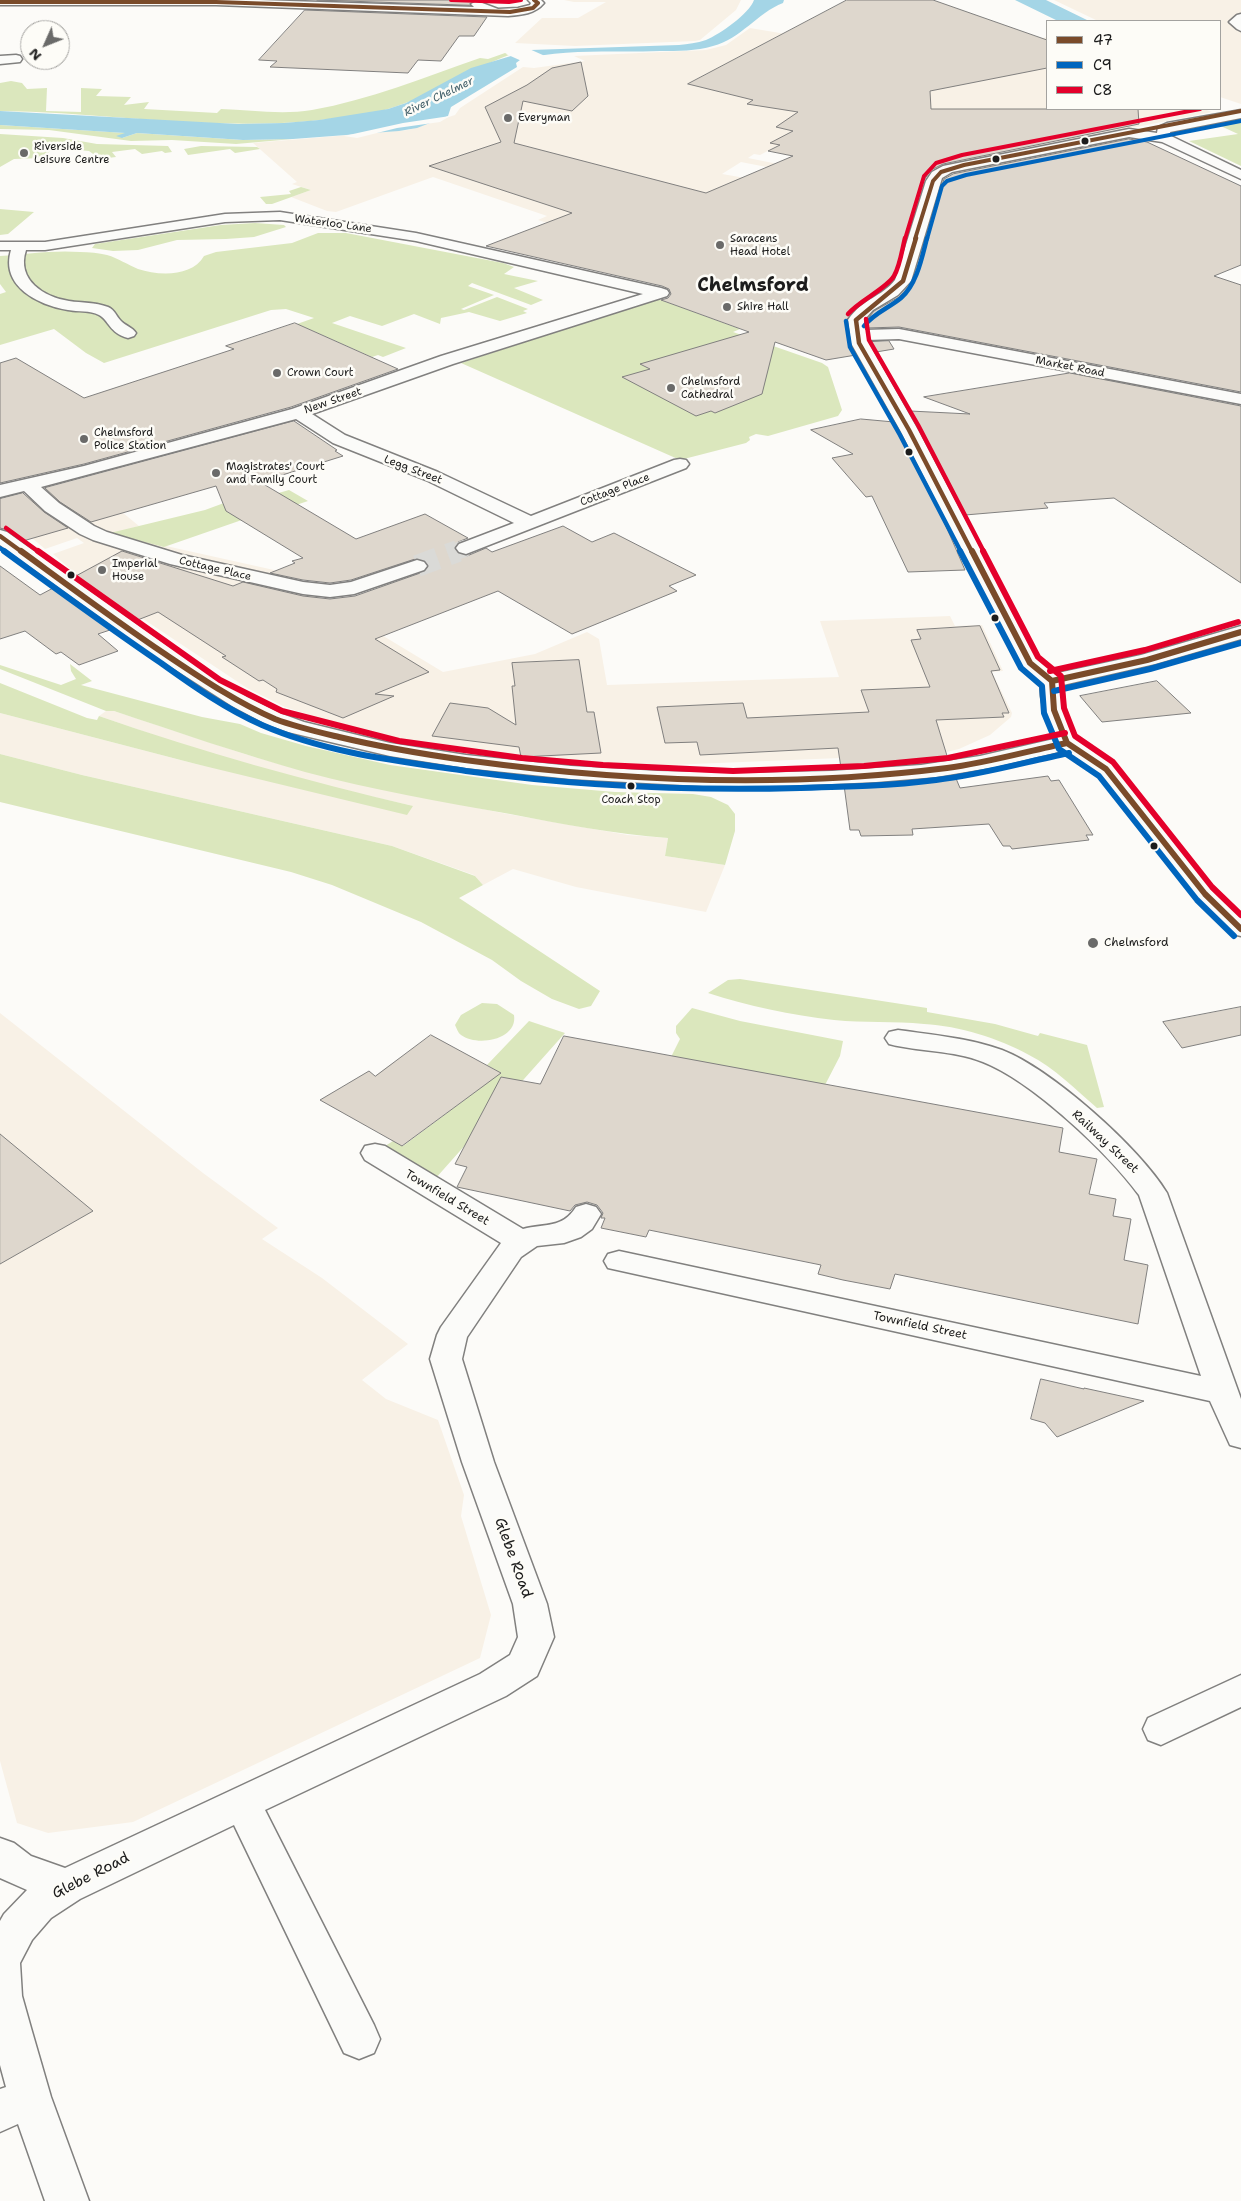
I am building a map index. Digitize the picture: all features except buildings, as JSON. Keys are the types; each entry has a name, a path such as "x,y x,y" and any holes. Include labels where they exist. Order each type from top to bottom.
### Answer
{"street":[{"path":"351,6 450,4 481,0"},
{"path":"481,0 478,2 479,7 491,11"},
{"path":"0,2 171,1 510,12 527,10 537,5 538,3 534,0"},
{"path":"0,60 16,59"},
{"path":"1164,134 1175,125 1241,114"},
{"path":"1241,175 1164,134 1130,133 948,169 937,175 932,181 903,281 895,290 864,307 857,327 859,343 909,430 1030,663 1052,681 1054,710 1067,743 1106,769 1206,894 1241,929"},
{"name":"Waterloo Lane","path":"0,246 20,247 74,243 225,218 280,216 424,239 661,293"},
{"path":"20,247 15,258 14,267 17,276 25,284 52,302 103,311 111,316 115,324 128,333"},
{"name":"New Street","path":"0,491 29,485 298,413 447,360 661,293"},
{"name":"Market Road","path":"857,327 1241,399"},
{"name":"Legg Street","path":"298,413 339,438 368,452 432,476 530,523"},
{"name":"Cottage Place","path":"466,548 680,464"},
{"name":"Cottage Place","path":"29,485 52,507 87,530 100,536 177,560 303,588 330,591 354,588 417,566"},
{"path":"0,536 152,645 215,688 243,704 278,720 313,731 397,751 530,769 733,781 865,776 950,768 1067,743"},
{"path":"1052,681 1168,656 1241,632"},
{"name":"Railway Street","path":"898,1038 966,1049 990,1055 1014,1065 1059,1100 1135,1168 1153,1193 1232,1389 1241,1436"},
{"name":"Townfield Street","path":"375,1153 520,1241"},
{"path":"520,1241 533,1236 562,1234 574,1229 582,1222 586,1214"},
{"name":"Glebe Road","path":"66,2201 15,2104 2,1996 0,1960 18,1927 37,1905 66,1886 493,1685 524,1665 536,1637 530,1604 478,1462 446,1359 452,1335 499,1265 520,1241"},
{"name":"Townfield Street","path":"618,1261 1232,1389"},
{"path":"1160,1729 1241,1690"},
{"path":"243,1804 358,2039"},
{"path":"0,1855 18,1869 66,1886"}],"shaded area":[{"path":"564,0 741,0 736,10 700,40 695,41 575,46 515,43 542,18 578,18 606,2 574,2"},
{"path":"1054,0 1241,0 1241,104 1221,97 1221,20 1096,20"},
{"path":"750,28 816,39 1039,39 1046,37 1046,110 1207,110 1212,112 945,165 903,166 781,144 760,155 754,154 748,158 833,175 807,175 741,162 722,174 792,186 547,223 538,220 547,216 433,177 336,212 327,211 291,197 311,190 292,184 297,182 253,143 408,130 455,115 460,108 523,67 534,68 585,61 574,56 706,50 726,45"},
{"path":"83,480 139,526 112,534 274,570 443,672 535,654 587,632 599,639 607,685 839,677 820,621 950,616 955,626 982,625 1003,671 992,672 1012,713 1011,717 990,735 959,749 938,754 669,765 519,759 454,751 352,729 285,707 247,688 77,575 53,554 84,543 77,538 45,549 32,538 0,503"},
{"path":"106,711 114,711 245,754 307,772 502,813 628,835 668,838 665,856 725,865 706,912 576,887 513,869 483,885 474,875 392,846 82,775 0,754 0,713 196,764 413,806 309,782 177,743 99,716"},
{"path":"0,1013 203,1173 278,1228 262,1239 322,1278 408,1344 362,1380 386,1399 438,1420 464,1495 461,1516 491,1615 480,1658 133,1822 48,1833 17,1823 0,1761"}],"green space":[{"path":"505,53 509,55 419,98 388,109 359,116 288,123 247,124 0,111 0,83 11,81 22,83 27,89 47,88 46,111 81,112 81,88 102,89 96,96 131,97 124,105 149,102 144,109 217,113 221,109 278,112 312,110 355,100 480,58 488,59"},
{"path":"1233,118 1241,122 1241,166 1189,141 1238,134 1212,122"},
{"path":"0,125 126,133 122,138 137,133 243,140 293,139 236,144 172,140 131,141 49,130 0,129"},
{"path":"0,134 63,138 97,144 168,146 172,152 165,153 162,151 142,154 135,149 112,152 116,157 100,159 89,151 54,148 42,158 14,159 0,167"},
{"path":"201,146 257,147 260,149 235,153 230,149 188,155 184,149"},
{"path":"301,187 311,190 272,204 266,204 260,197 291,194 289,191"},
{"path":"0,209 34,212 8,234 0,235"},
{"path":"255,223 284,225 286,227 254,237 177,240 138,250 113,251 92,248 95,244 221,225"},
{"path":"318,233 346,233 503,263 514,267 504,274 538,281 514,288 543,300 531,305 472,283 468,286 494,295 461,309 464,310 497,297 528,309 523,311 527,313 500,321 469,312 441,318 440,324 414,314 382,326 350,316 332,323 406,348 383,357 378,355 372,357 297,324 314,318 286,309 271,310 104,363 86,353 54,329 0,345 0,294 6,292 0,284 0,256 40,252 104,254 138,269 165,274 192,268 204,256 216,252 292,243"},
{"path":"655,300 661,300 740,329 733,332 822,363 828,367 842,410 838,416 768,436 756,434 749,437 750,440 746,443 680,460 461,363"},
{"path":"289,490 308,501 290,507 285,505 164,547 110,533 205,510 224,503"},
{"path":"70,664 92,681 81,685 202,717 240,724 261,733 306,746 390,765 532,785 615,792 693,794 711,797 728,805 735,814 735,831 725,865 665,856 668,838 569,825 408,795 305,772 209,743 114,711 106,711 0,669 0,665 61,685 76,679 71,671"},
{"path":"0,683 87,718 97,720 99,716 255,765 413,806 407,815 196,764 0,713"},
{"path":"0,754 82,775 392,846 475,876 483,885 459,898 600,991 591,1006 579,1009 552,999 521,981 492,960 421,922 332,885 291,872 0,802"},
{"path":"740,979 927,1008 927,1012 995,1024 1038,1036 1040,1033 1087,1045 1104,1107 1097,1108 1039,1060 1005,1043 965,1030 938,1025 818,1018 754,1006 708,993 728,980"},
{"path":"482,1003 497,1004 514,1015 514,1024 510,1030 495,1039 486,1041 468,1039 460,1034 455,1025 461,1015"},
{"path":"692,1008 740,1021 843,1041 840,1056 825,1085 671,1057 680,1039 676,1033 676,1026"},
{"path":"529,1021 565,1033 435,1179 382,1148 393,1141 403,1146 479,1089 497,1071 487,1065"}],"water":[{"name":"River Chelmer","path":"754,0 784,0 783,3 765,13 732,38 707,48 680,51 572,52 520,60 516,63 517,67 451,107 448,116 417,128 399,131 293,139 243,140 137,133 122,138 116,136 125,133 0,125 0,111 238,124 319,120 388,109 406,103 471,68 531,50 679,45 703,41 733,23 746,11"},
{"path":"1015,0 1046,0 1087,20 1056,20"}],"pier":[{"path":"527,48 545,56 524,62 506,54"},
{"path":"450,116 440,122 397,128 357,138 344,136 403,123"}],"tunnel":[{"path":"455,552 466,548"},
{"path":"417,566 458,551"}],"transit line":[{"name":"C8","path":"451,0 509,2 521,0"},
{"name":"47","path":"0,2 216,2 510,12 533,8 538,3 534,0"},
{"name":"C8","path":"848,314 859,302 884,286 894,276 924,176 936,163 962,155 1195,110"},
{"name":"47","path":"856,320 903,281 933,181 941,172 964,165 1241,111"},
{"name":"C9","path":"864,326 874,316 901,298 911,285 942,186 947,181 966,175 1241,121"},
{"name":"C8","path":"866,319 869,340 918,425 1038,657 1061,676 1064,708 1075,736 1113,762 1212,887 1241,915"},
{"name":"47","path":"856,320 859,343 909,430 1030,663 1052,681 1054,710 1067,743 1106,769 1205,894 1241,929"},
{"name":"C9","path":"846,321 850,347 900,435 1021,668 1042,686 1044,713 1059,749 1099,776 1197,900 1234,936"},
{"name":"C8","path":"6,528 134,621 220,680 282,711 399,741 522,758 603,765 733,771 864,766 948,758 1065,733"},
{"name":"47","path":"0,536 128,629 215,688 243,704 278,720 313,731 397,751 521,768 602,775 733,781 865,776 950,768 1067,743"},
{"name":"C9","path":"0,548 141,650 231,709 260,724 299,738 374,756 475,772 603,785 688,789 773,789 884,785 952,778 1069,753"},
{"name":"C8","path":"1050,671 1145,650 1238,622"},
{"name":"47","path":"1052,681 1147,660 1241,632"},
{"name":"C9","path":"1054,691 1150,669 1241,643"}],"place":[{"name":"Everyman","path":"508,118"},
{"name":"Riverside Leisure Centre","path":"24,153"},
{"name":"Saracens Head Hotel","path":"720,245"},
{"name":"Shire Hall","path":"727,307"},
{"name":"Crown Court","path":"277,373"},
{"name":"Chelmsford Cathedral","path":"671,388"},
{"name":"Chelmsford Police Station","path":"84,439"},
{"name":"Magistrates' Court and Family Court","path":"216,473"},
{"name":"Imperial House","path":"102,570"},
{"name":"Coach Stop","path":"631,786"},
{"name":"Chelmsford","path":"1093,943"}],"district":[{"name":"Chelmsford","path":"753,286"}]}
